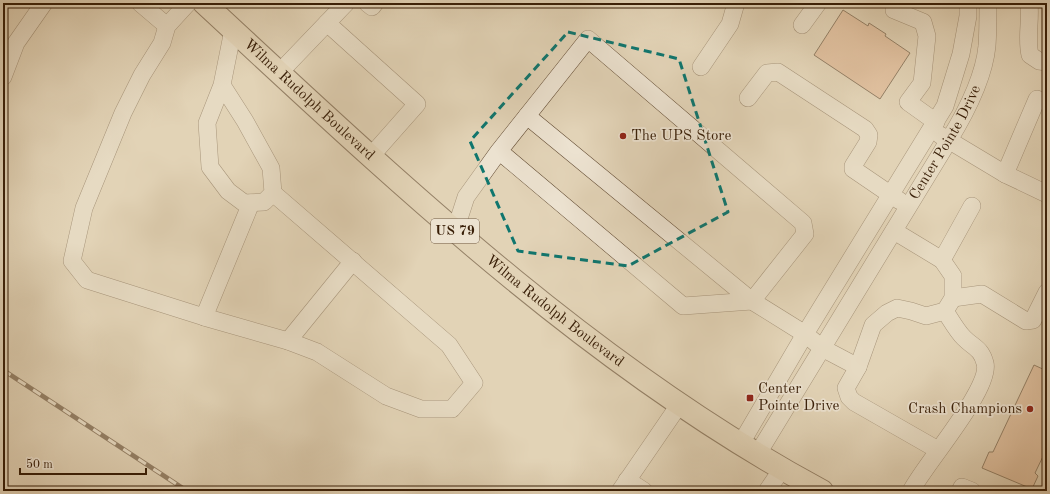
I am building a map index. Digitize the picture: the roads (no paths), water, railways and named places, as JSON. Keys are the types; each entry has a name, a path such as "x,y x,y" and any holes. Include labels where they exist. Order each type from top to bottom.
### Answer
{"highway":[{"name":"Wilma Rudolph Boulevard","path":"204,3 278,73 455,231 553,312 679,405 749,450 822,491"}],"street":[{"path":"3,77 16,43 44,3"},
{"path":"140,3 167,26"},
{"path":"188,3 167,26 162,43 142,75 123,113 84,208 72,261 87,280 204,317 288,341 317,352 386,396 421,410 452,409 474,382 449,345 273,193 271,168 245,121 222,84"},
{"path":"278,73 346,3"},
{"path":"367,3 372,7 375,3"},
{"path":"701,67 730,24 736,3"},
{"path":"802,25 818,3"},
{"path":"894,3 894,10 923,22 927,36 922,83 908,102 949,140 1005,174 1047,194"},
{"name":"Center Pointe Drive","path":"749,450 804,334 945,106 960,61 965,37 968,3"},
{"name":"Center Pointe Drive","path":"749,450 822,348 949,140 968,106 979,78 987,47 988,3"},
{"path":"1029,3 1030,16 1028,47 1030,55 1039,61 1047,62"},
{"path":"327,23 417,104 371,156"},
{"path":"233,30 222,84 207,123 210,167 228,191 244,203 264,202 273,193"},
{"path":"455,231 466,197 499,151 588,39 803,223 805,234 752,301 683,306 499,151"},
{"path":"748,98 766,73 778,72 858,125 869,134 868,142 853,166 853,169 909,206"},
{"path":"1005,174 1037,99"},
{"path":"527,116 752,301 804,334 822,348 858,367"},
{"path":"204,317 251,203"},
{"path":"942,260 972,206"},
{"path":"894,231 942,260 953,276 949,305 964,338 979,350 985,363 986,371 958,425 938,450 911,491"},
{"path":"288,341 353,261"},
{"path":"938,450 854,402 849,397 846,388 858,367 873,324 887,313 897,308 926,316 949,305 982,294 1026,321 1032,320 1047,292"},
{"path":"644,491 624,486 679,405"},
{"path":"767,491 782,469"},
{"path":"960,491 962,487 972,491"}],"railway":[{"path":"3,370 187,491"}],"place":[{"name":"The UPS Store","path":"623,136"},
{"name":"Center Pointe Drive","path":"750,398"},
{"name":"Crash Champions","path":"1030,409"}]}
